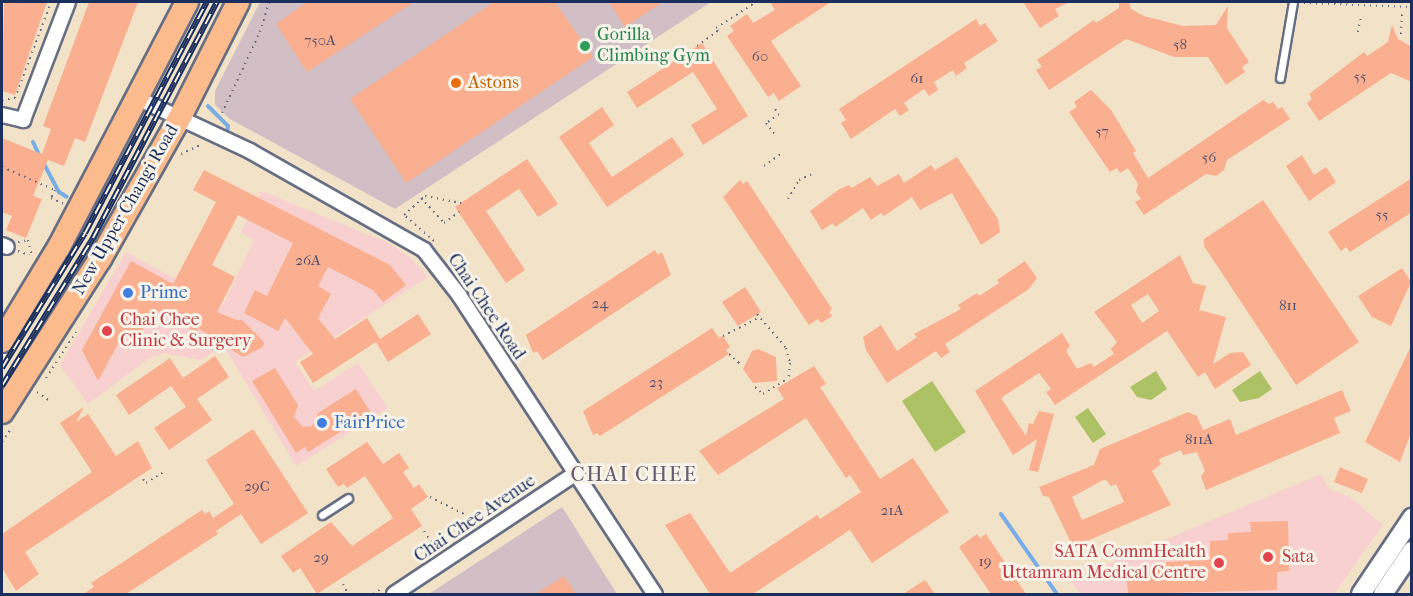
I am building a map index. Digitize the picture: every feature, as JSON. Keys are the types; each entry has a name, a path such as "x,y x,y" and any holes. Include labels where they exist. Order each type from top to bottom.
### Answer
{"main road":[{"path":"2,341 59,247 137,102 187,2"},
{"name":"New Upper Changi Road","path":"2,412 100,259 177,122 238,2"}],"street":[{"path":"2,115 23,120 68,2"},
{"name":"Chai Chee Road","path":"137,102 177,122 250,151 424,250 455,288 647,594"},
{"name":"Chai Chee Road","path":"573,475 655,594"},
{"name":"Chai Chee Avenue","path":"394,594 573,475"},
{"path":"1361,594 1412,518"},
{"path":"1383,594 1412,551"}],"lane":[{"path":"1280,78 1293,2"},
{"path":"322,515 348,498"}],"path":[{"path":"2,100 7,102 15,98 51,2"},
{"path":"222,114 260,32 269,2"},
{"path":"697,46 718,31 716,28 756,2"},
{"path":"1293,2 1412,7"},
{"path":"1401,34 1402,14"},
{"path":"1358,32 1361,16"},
{"path":"775,109 779,114 766,123 776,136"},
{"path":"764,166 782,153"},
{"path":"2,167 56,190 51,198 64,204"},
{"path":"788,199 799,180 812,174"},
{"path":"421,198 461,203"},
{"path":"421,198 444,223 459,212"},
{"path":"404,215 421,198"},
{"path":"29,255 28,240 11,248 35,258"},
{"path":"723,336 759,315 786,348 790,363 788,380 763,394 755,387"},
{"path":"729,354 740,364"},
{"path":"36,392 50,401"},
{"path":"143,479 146,483 165,471"},
{"path":"430,497 480,523"},
{"path":"424,531 437,552"},
{"path":"343,584 348,594"}],"shaded area":[{"path":"260,2 711,2 395,209 230,119 215,105 215,91"},
{"path":"261,191 391,244 413,260 428,277 295,362 314,391 358,363 388,408 296,466 224,346 200,360 164,353 148,359 88,404 60,365 126,252 223,305 254,240 241,233"},
{"path":"1321,474 1329,489 1350,497 1383,525 1334,594 1080,594 1070,580"},
{"path":"562,507 617,594 429,594"}],"green space":[{"path":"1156,371 1167,389 1151,400 1137,397 1130,387"},
{"path":"1260,371 1272,389 1259,398 1240,402 1232,390"},
{"path":"932,381 966,432 935,452 902,401"},
{"path":"1088,408 1106,434 1093,443 1075,417"}],"building":[{"path":"4,2 47,2 15,95 2,91"},
{"path":"89,2 138,2 85,142 75,138 64,166 48,160 33,196 42,199 26,238 6,230 12,216 2,212 2,138 42,154 51,129 43,126"},
{"path":"307,2 414,2 307,72 276,24"},
{"path":"494,2 555,2 593,57 406,183 350,99"},
{"path":"609,2 663,2 625,27"},
{"path":"770,2 831,2 771,41 801,86 779,101 774,93 768,97 727,36 734,31 730,26 747,14 753,23 775,10"},
{"path":"1023,2 1069,2 1055,9 1059,16 1040,28"},
{"path":"1119,2 1129,2 1131,9 1144,16 1183,26 1216,25 1228,6 1227,28 1249,62 1242,67 1245,72 1226,85 1208,57 1174,57 1126,39 1049,90 1036,70 1042,67 1037,60 1094,20 1096,23 1119,8"},
{"path":"976,19 980,26 985,23 998,41 964,63 967,68 956,76 953,70 934,82 938,90 929,96 924,89 904,103 909,110 900,116 895,109 851,139 841,123 846,120 839,109"},
{"path":"1392,25 1398,39 1412,47 1412,82 1391,73 1319,121 1307,103 1312,99 1309,94 1364,52 1367,56 1388,42"},
{"path":"702,43 748,116 703,145 691,125 717,109 693,72 637,108 627,92"},
{"path":"1091,90 1111,110 1136,151 1133,153 1148,178 1263,100 1269,104 1273,102 1278,109 1282,107 1290,119 1227,160 1224,170 1216,176 1206,174 1144,215 1135,202 1141,199 1136,192 1138,184 1128,168 1120,173 1117,168 1110,172 1069,112 1077,107 1074,102"},
{"path":"602,107 614,125 589,143 612,177 672,137 684,155 607,207 559,137"},
{"path":"1302,155 1314,175 1326,167 1336,182 1309,201 1286,166"},
{"path":"957,157 998,219 1000,232 981,245 952,193 920,210 912,197 884,216 881,213 871,220 863,208 835,227 833,223 822,230 810,211 838,190 849,185 852,188 870,177 877,186 899,174 904,183 931,165 935,170"},
{"path":"527,159 558,204 538,217 519,189 486,211 525,270 506,283 455,207"},
{"path":"204,170 390,265 406,285 383,302 373,290 328,267 318,286 331,294 318,318 335,339 367,318 380,339 418,314 431,334 388,362 376,342 313,383 300,362 313,354 285,318 278,331 244,313 255,290 267,296 293,243 238,215 212,265 235,277 217,312 239,321 241,319 264,342 263,347 243,357 196,327 201,335 154,309 138,338 125,331 98,381 82,350 131,261 173,284 216,202 193,190"},
{"path":"1412,178 1412,212 1350,252 1346,247 1341,251 1328,232"},
{"path":"740,180 743,184 747,181 832,309 829,312 832,316 821,323 818,319 809,325 723,197"},
{"path":"1263,200 1359,342 1296,385 1204,246 1204,239"},
{"path":"655,250 658,255 662,252 671,275 543,360 537,351 533,353 526,335"},
{"path":"1180,255 1193,283 1206,286 1199,310 1226,317 1213,364 1230,353 1243,352 1251,365 1215,389 1205,372 1198,377 1167,331 1055,405 1046,392 1051,389 1039,373 1001,398 1026,436 1029,423 1033,424 1039,411 1054,414 1038,472 1029,470 1037,439 1013,455 975,391 1062,333 1070,346 1066,351 1077,369 1091,363 1094,367 1114,354 1111,349 1117,342 1094,312","holes":["1148,294 1159,311 1142,323 1131,305"]},
{"path":"1025,261 1037,278 1029,289 945,344 950,352 941,358 936,351 887,383 866,350 863,337 881,325 897,351 917,337 914,334 961,309 958,305 977,293 979,296 999,283 997,280"},
{"path":"1402,268 1411,282 1391,326 1372,317 1358,296"},
{"path":"745,287 761,312 738,326 722,302"},
{"path":"712,328 719,338 723,336 730,347 726,350 729,354 600,436 597,433 593,435 583,411"},
{"path":"1412,344 1412,430 1400,462 1365,442"},
{"path":"758,349 776,357 777,381 753,383 743,369 752,351"},
{"path":"215,356 229,377 197,399 212,420 169,450 154,428 186,407 171,386 129,415 116,395 170,358 183,378"},
{"path":"814,366 826,384 820,387 880,479 913,458 949,512 872,563 850,530 753,594 710,594 665,525 690,513 730,573 817,515 820,519 861,492 850,475 846,478 806,418 718,475 699,451 784,399 777,388"},
{"path":"275,368 298,405 294,417 303,427 312,426 318,413 356,389 371,413 308,452 305,447 296,453 252,381"},
{"path":"1342,390 1351,411 1334,418 1340,433 1206,490 1201,476 1205,471 1197,452 1183,455 1181,450 1159,459 1161,464 1152,471 1171,505 1073,547 1049,497 1043,496 1039,487 1094,465 1100,449 1188,412 1197,416 1203,430 1230,419 1236,435","holes":["1105,479 1111,486 1116,484 1124,502 1082,520 1072,497"]},
{"path":"84,407 76,422 88,414 116,456 138,441 152,468 25,552 39,574 16,591 2,568 2,534 92,472 60,423"},
{"path":"253,429 308,513 261,544 241,514 216,531 218,534 126,594 83,594 94,587 91,583 202,510 205,514 209,511 213,518 234,504 206,460"},
{"path":"367,442 383,464 399,453 409,468 403,472 414,488 419,484 428,497 411,509 422,526 317,594 300,568 293,573 281,556 331,522 352,546 393,518 365,476 347,488 344,484 338,487 326,469"},
{"path":"1340,467 1368,479 1362,493 1334,482"},
{"path":"1288,521 1289,571 1277,572 1277,590 1128,594 1127,578 1138,578 1138,569 1166,568 1166,562 1210,560 1210,541 1228,540 1228,533 1251,532 1250,522"},
{"path":"977,534 980,538 986,534 1026,594 991,594 959,547"},
{"path":"564,576 576,594 536,594"},
{"path":"925,580 935,594 903,594"}],"waterway":[{"path":"208,106 228,126 227,133"},
{"path":"33,142 39,155"},
{"path":"44,164 59,192 67,197"},
{"path":"1001,514 1057,594"}],"railway":[{"path":"2,368 85,233 207,2"},
{"path":"2,386 93,238 217,2"}],"place":[{"name":"Gorilla Climbing Gym","path":"585,46"},
{"name":"Astons","path":"456,83"},
{"name":"Prime","path":"128,293"},
{"name":"Chai Chee Clinic & Surgery","path":"107,331"},
{"name":"FairPrice","path":"322,423"},
{"name":"Sata","path":"1268,557"},
{"name":"SATA CommHealth Uttamram Medical Centre","path":"1219,563"}],"district":[{"name":"CHAI CHEE","path":"634,474"}]}
